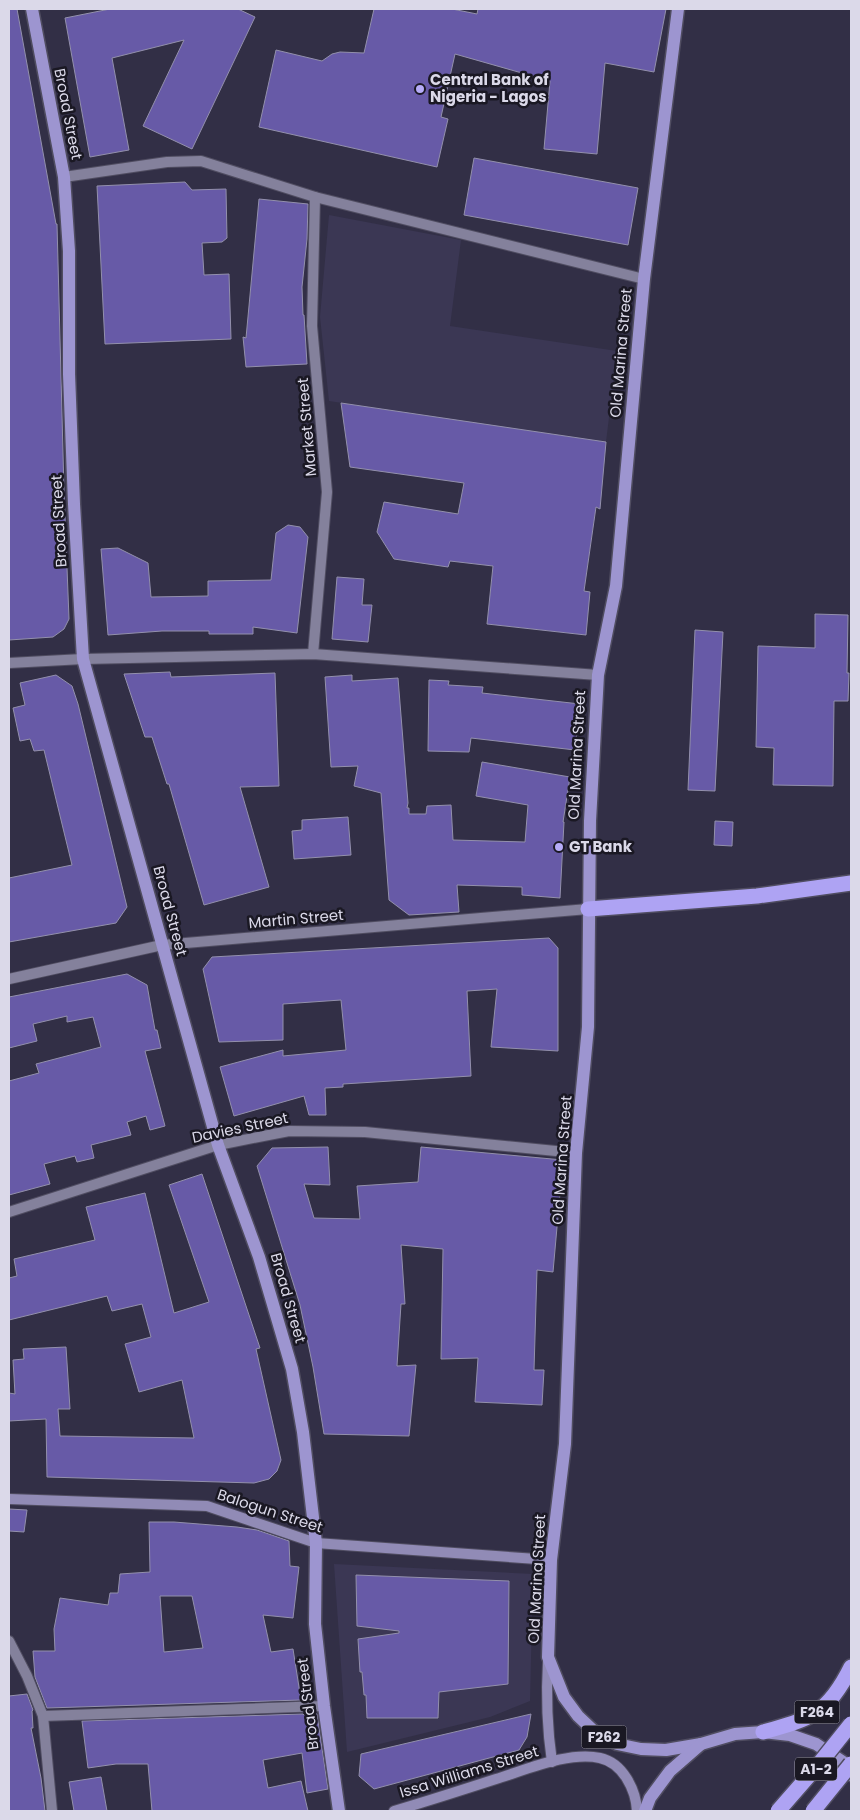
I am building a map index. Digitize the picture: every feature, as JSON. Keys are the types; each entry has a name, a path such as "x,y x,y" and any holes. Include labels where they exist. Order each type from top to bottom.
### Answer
{"highway":[{"path":"588,909 757,896 851,883"},
{"name":"F264","path":"763,1732 789,1725 821,1710 831,1701 842,1686 851,1668"},
{"name":"A1-2","path":"778,1811 851,1724"},
{"name":"A1-2","path":"813,1811 851,1764"}],"main road":[{"name":"Broad Street","path":"32,9 64,176 69,251 69,374 74,504 83,659 218,1145 260,1257 292,1369 303,1432 316,1543 315,1624 324,1706 339,1811"},
{"name":"Old Marina Street","path":"552,1762 546,1694 551,1560 565,1444 576,1153 588,1027 590,821 598,675 616,586 644,279 678,9"},
{"name":"Balogun Street","path":"9,1499 207,1506 316,1543 551,1560"},
{"name":"Old Marina Street","path":"548,1657 564,1697 578,1716 596,1733 617,1744 641,1749 666,1750 702,1744 735,1734 763,1732 790,1735 816,1744 843,1762 851,1774"},
{"path":"644,1811 650,1798 670,1771 702,1744"},
{"name":"F262","path":"552,1762 602,1758 623,1772 630,1783 637,1811"},
{"name":"Issa Williams Street","path":"394,1811 552,1762"}],"street":[{"path":"64,176 167,162 202,161 315,197 644,279"},
{"name":"Market Street","path":"313,654 328,492 312,326 315,197"},
{"path":"9,663 83,659 313,654 598,675"},
{"name":"Martin Street","path":"9,980 162,945 588,909"},
{"name":"Davies Street","path":"9,1212 218,1145 289,1131 365,1132 576,1153"},
{"path":"9,1641 27,1676 42,1716 52,1811"},
{"path":"42,1716 324,1706"}],"shaded area":[{"path":"329,215 461,240 450,326 617,351 606,442 329,401 320,317"},
{"path":"334,1564 533,1574 530,1701 490,1717 347,1752"}],"building":[{"path":"9,9 17,9 57,224 69,619 64,629 53,637 9,640"},
{"path":"110,9 238,9 255,17 192,149 143,126 184,40 112,58 129,150 90,157 65,18"},
{"path":"374,9 452,9 477,14 478,9 666,9 654,72 605,63 597,154 544,149 550,81 455,54 441,117 448,119 437,167 259,127 276,50 322,61 332,54 340,52 364,53"},
{"path":"474,158 638,188 628,245 464,215"},
{"path":"185,182 192,190 226,189 227,238 222,242 202,243 204,275 229,274 231,339 105,344 97,186"},
{"path":"259,199 308,204 307,239 302,287 307,364 246,367 243,337 246,338"},
{"path":"341,403 606,442 600,509 596,507 584,591 590,592 586,635 487,624 493,566 450,561 448,567 394,559 377,532 384,502 458,514 464,483 350,467"},
{"path":"288,525 300,527 308,537 297,633 253,627 253,634 209,634 209,631 162,631 108,635 101,549 118,548 148,563 151,597 208,596 208,581 271,580 276,533"},
{"path":"337,577 364,579 362,605 372,605 368,642 332,639"},
{"path":"815,614 848,615 848,701 834,701 833,786 773,785 774,748 756,747 758,646 815,648"},
{"path":"695,630 723,632 715,791 688,790"},
{"path":"170,672 171,677 275,673 279,786 240,787 269,887 204,905 169,784 167,784 152,737 145,737 124,674"},
{"path":"56,675 72,686 78,704 127,907 116,923 9,942 9,878 72,865 44,750 34,751 30,739 20,741 13,708 25,705 20,683"},
{"path":"352,675 352,681 398,678 407,808 409,808 409,814 426,814 427,806 451,805 453,840 525,842 528,805 476,796 482,762 570,777 563,822 560,898 522,895 522,887 457,885 459,912 409,915 389,900 381,793 354,786 358,766 331,767 325,677"},
{"path":"429,680 449,681 448,685 483,687 482,693 580,704 575,750 471,738 469,752 428,751"},
{"path":"348,817 351,855 294,859 292,831 302,830 302,820"},
{"path":"715,821 733,822 732,846 714,845"},
{"path":"549,938 558,948 558,1051 491,1047 497,989 467,991 471,1076 343,1084 343,1087 325,1088 326,1115 309,1115 304,1096 234,1116 220,1067 283,1050 283,1056 346,1050 341,1000 283,1004 283,1040 219,1042 203,969 212,957"},
{"path":"127,974 147,985 155,1030 157,1030 161,1048 145,1051 165,1126 150,1130 146,1116 127,1122 131,1135 91,1145 94,1158 77,1162 75,1156 44,1164 50,1184 9,1195 9,1081 39,1073 36,1064 101,1047 93,1017 67,1022 67,1016 33,1024 37,1041 9,1048 9,997"},
{"path":"328,1147 330,1185 304,1184 314,1218 360,1219 357,1186 418,1182 421,1147 563,1160 553,1272 537,1270 534,1370 544,1370 542,1405 475,1402 478,1358 441,1359 443,1249 401,1245 405,1304 401,1304 397,1366 416,1365 409,1436 324,1434 300,1305 257,1166 272,1148"},
{"path":"202,1174 260,1348 256,1349 281,1460 277,1471 269,1479 254,1483 47,1477 46,1419 9,1421 9,1393 15,1394 13,1360 24,1359 23,1349 66,1347 70,1409 58,1409 60,1436 194,1438 182,1380 139,1392 125,1344 151,1337 142,1304 112,1311 107,1296 9,1320 9,1278 17,1276 14,1259 95,1240 86,1207 145,1193 174,1313 209,1302 169,1185"},
{"path":"9,1509 27,1510 24,1532 9,1531"},
{"path":"149,1522 237,1527 257,1530 289,1541 290,1566 299,1567 293,1618 263,1615 271,1652 293,1649 301,1700 47,1708 35,1677 33,1651 55,1651 54,1629 60,1598 108,1605 110,1593 118,1593 120,1574 150,1572","holes":["160,1596 192,1596 203,1648 164,1652"]},
{"path":"356,1575 509,1581 508,1684 439,1692 438,1718 367,1718 366,1695 364,1695 362,1672 360,1672 358,1639 399,1633 399,1631 357,1626"},
{"path":"27,1694 33,1710 33,1728 31,1728 41,1778 45,1811 9,1811 9,1696"},
{"path":"317,1714 328,1789 307,1793 302,1753 263,1760 268,1788 301,1781 308,1811 152,1811 148,1764 116,1764 88,1768 82,1721"},
{"path":"531,1714 527,1737 519,1750 374,1789 359,1776 361,1754"},
{"path":"101,1777 107,1811 74,1811 69,1782"}],"place":[{"name":"Central Bank of Nigeria - Lagos","path":"420,89"},
{"name":"GT Bank","path":"559,847"}]}
